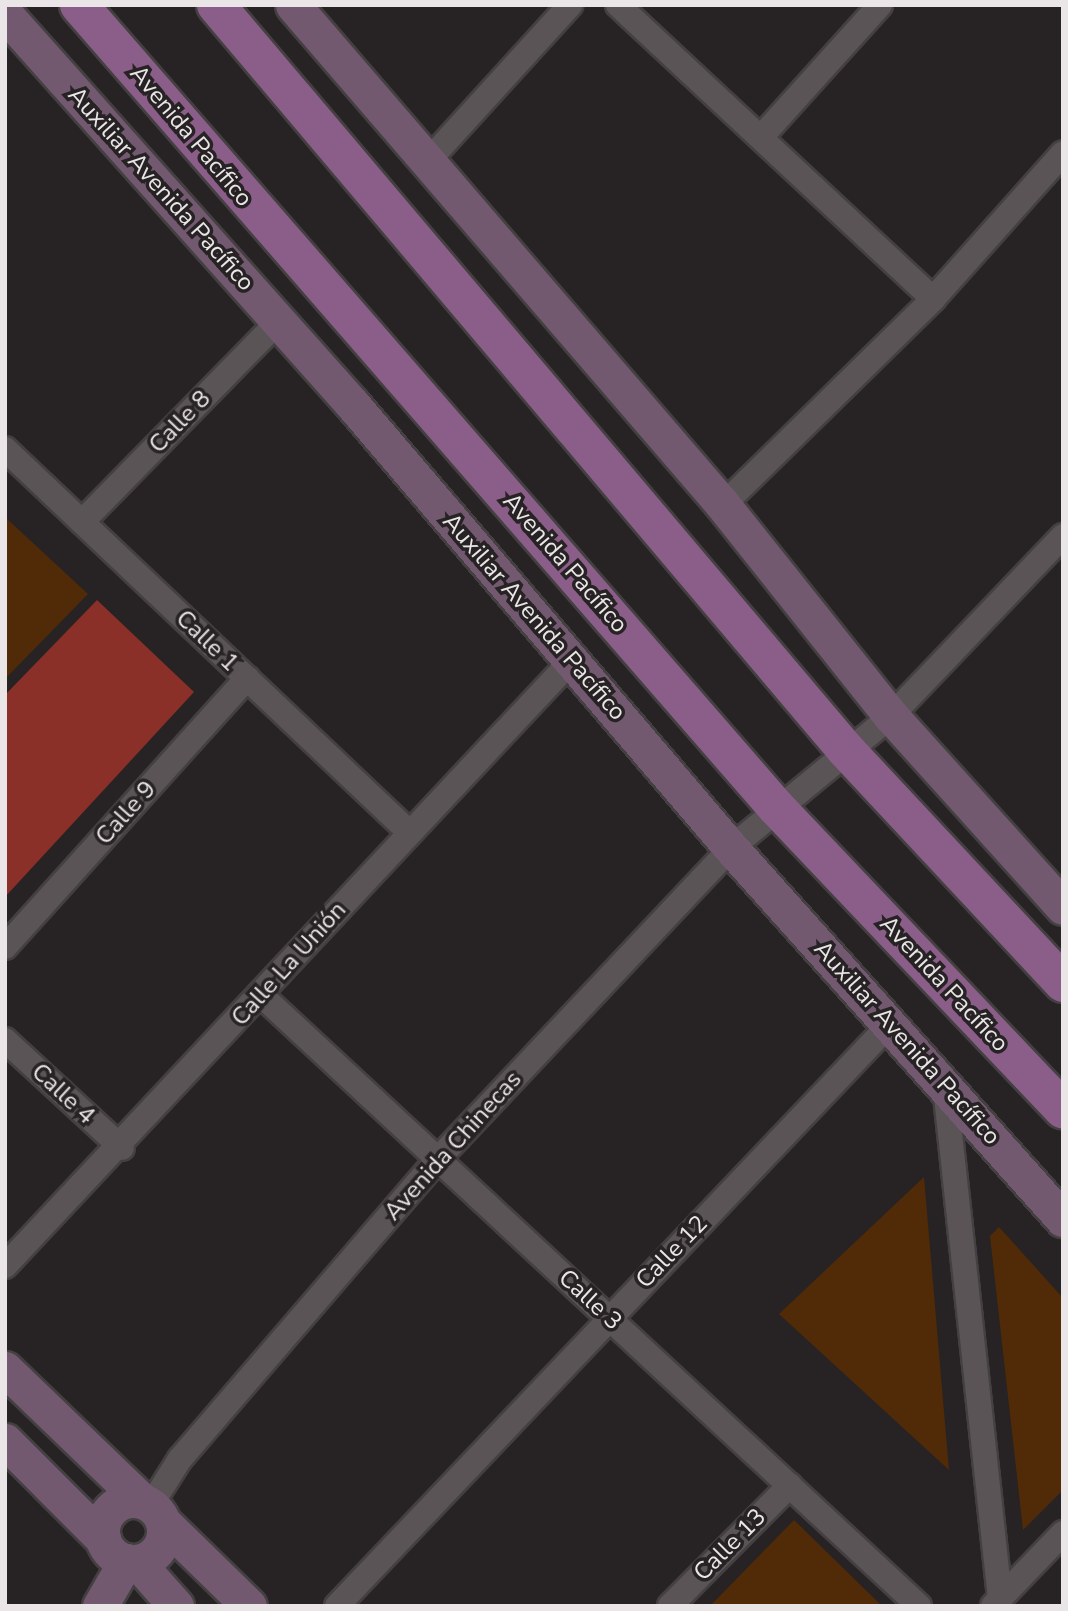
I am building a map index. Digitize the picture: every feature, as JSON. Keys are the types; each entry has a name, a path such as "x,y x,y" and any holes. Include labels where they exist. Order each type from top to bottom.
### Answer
{"main road":[{"name":"Avenida Pacífico","path":"79,5 776,807 1063,1109"},
{"path":"216,5 845,749 1063,983"},
{"path":"293,5 723,505 891,716 1063,907"},
{"name":"Auxiliar Avenida Pacífico","path":"5,14 279,321 572,660 730,848 892,1022 1063,1219"},
{"path":"5,1369 249,1606"},
{"path":"5,1441 176,1606"},
{"path":"100,1606 122,1554 111,1509 152,1509"},
{"path":"122,1554 162,1543 152,1509"}],"street":[{"path":"429,160 570,5"},
{"path":"618,5 763,135 933,299"},
{"path":"763,135 880,5"},
{"path":"723,505 933,299 1063,153"},
{"name":"Calle 8","path":"82,522 279,321"},
{"name":"Calle 1","path":"5,449 409,832"},
{"path":"845,749 891,716 1063,536"},
{"name":"Calle La Unión","path":"5,1266 122,1148 409,832 572,660"},
{"name":"Calle 9","path":"5,947 247,678"},
{"name":"Avenida Chinecas","path":"152,1509 180,1460 438,1159 730,848 845,749"},
{"name":"Calle 3","path":"261,995 919,1606"},
{"name":"Calle 12","path":"337,1606 892,1022"},
{"name":"Calle 4","path":"5,1040 122,1148"},
{"path":"945,1086 997,1602"},
{"name":"Calle 13","path":"670,1606 790,1485"},
{"path":"997,1602 1063,1533"}],"shaded area":[{"path":"5,517 88,594 5,679"},
{"path":"924,1177 949,1470 779,1314"},
{"path":"999,1227 1063,1298 1063,1490 1023,1530 990,1236"},
{"path":"794,1520 882,1606 710,1606"}],"building":[{"path":"97,600 194,692 5,897 5,695"}]}
